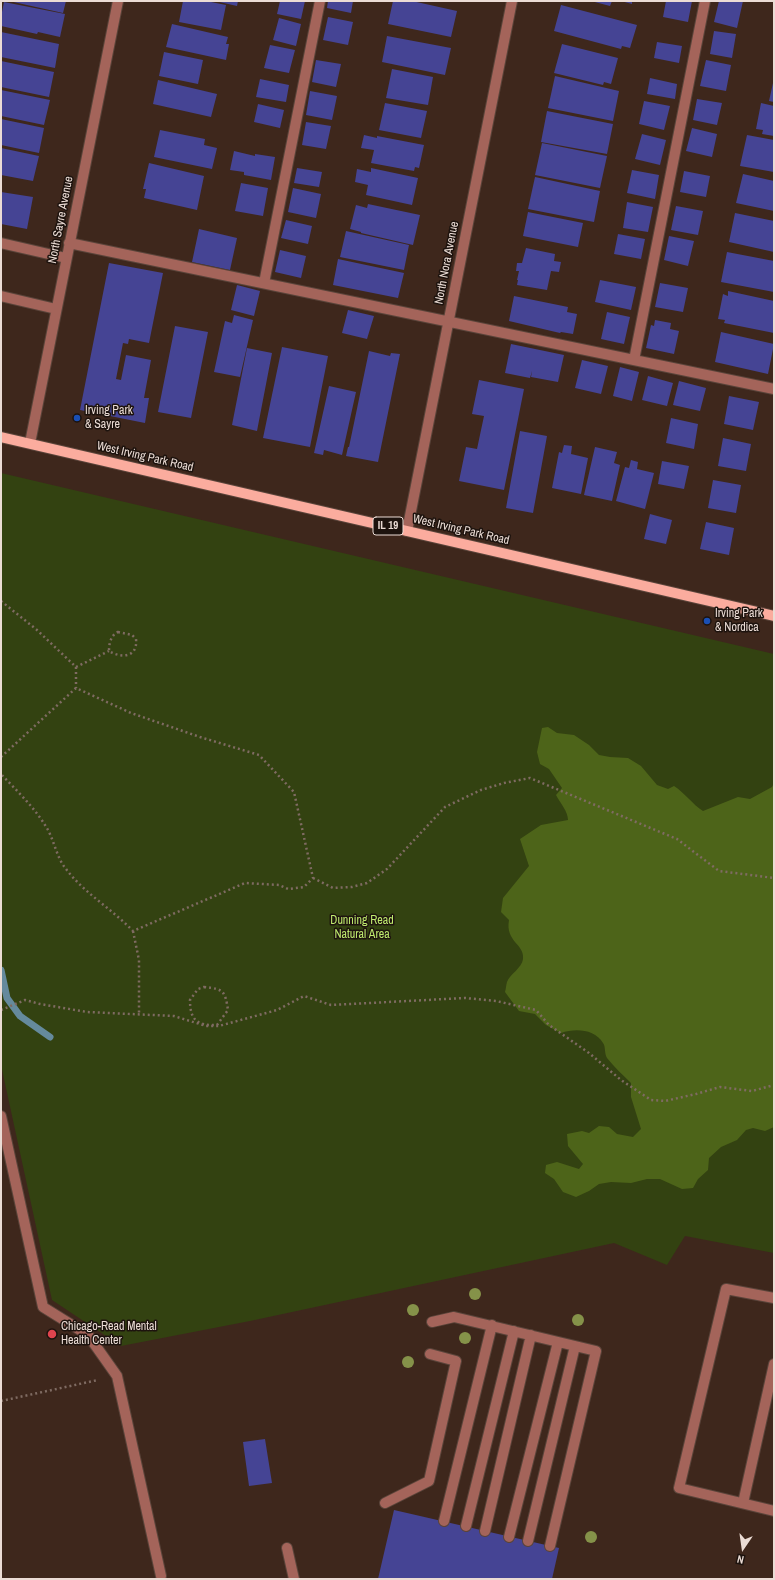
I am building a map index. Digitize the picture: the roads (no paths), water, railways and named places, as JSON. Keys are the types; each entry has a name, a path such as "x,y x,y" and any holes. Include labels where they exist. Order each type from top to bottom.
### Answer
{"main road":[{"name":"West Irving Park Road","path":"1,436 774,616"}],"street":[{"name":"North Sayre Avenue","path":"30,443 118,1"},
{"path":"264,283 320,1"},
{"name":"North Nora Avenue","path":"407,530 512,1"},
{"path":"634,360 705,1"},
{"path":"1,243 66,258"},
{"path":"69,243 774,389"},
{"path":"1,296 56,309"},
{"path":"1,1116 43,1307 88,1335 117,1376 161,1576"},
{"path":"774,1298 726,1289 679,1488 774,1510"},
{"path":"432,1322 454,1317 596,1351 550,1546"},
{"path":"444,1521 492,1325"},
{"path":"466,1526 514,1331"},
{"path":"485,1531 531,1335"},
{"path":"509,1537 558,1342"},
{"path":"528,1541 575,1346"},
{"path":"385,1503 428,1482 456,1361 430,1354"},
{"path":"743,1503 774,1364"},
{"path":"287,1548 294,1579"}],"waterway":[{"path":"1,970 7,998 20,1016 50,1037"}],"place":[{"name":"Irving Park & Sayre","path":"77,418"},
{"name":"Irving Park & Nordica","path":"707,621"},
{"name":"Chicago-Read Mental Health Center","path":"52,1334"}],"park label":[{"name":"Dunning Read Natural Area","path":"362,928"}]}
